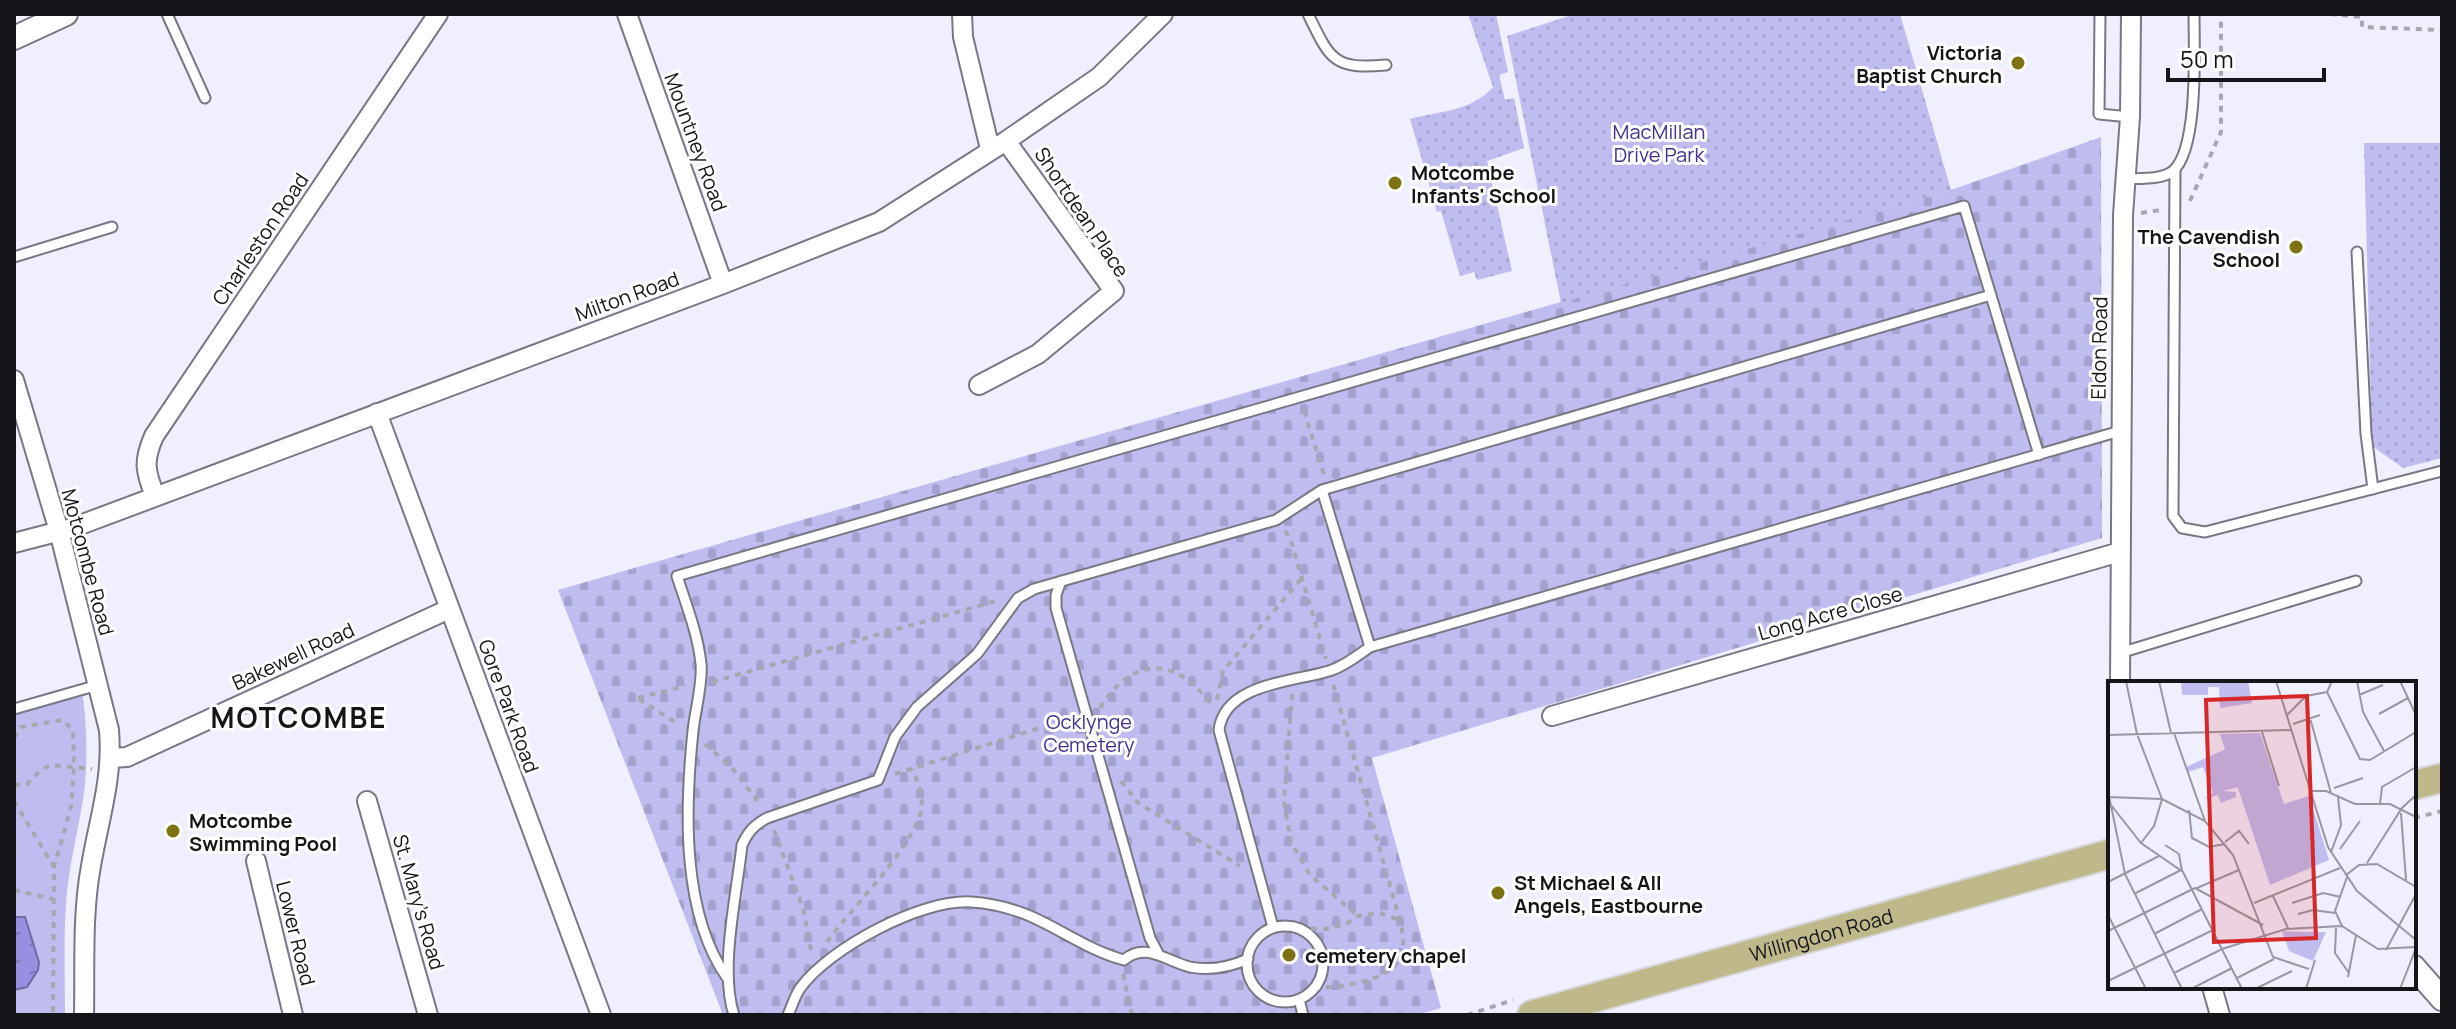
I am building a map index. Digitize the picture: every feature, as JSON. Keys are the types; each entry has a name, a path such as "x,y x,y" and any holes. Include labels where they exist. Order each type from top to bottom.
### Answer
{"main road":[{"path":"2416,784 2442,778"},
{"name":"Willingdon Road","path":"1532,1015 2108,855"}],"street":[{"path":"14,38 66,14"},
{"name":"Charleston Road","path":"155,496 147,476 145,457 154,436 438,14"},
{"name":"Mountney Road","path":"627,14 723,284"},
{"path":"962,14 963,37 998,145"},
{"name":"Milton Road","path":"14,543 59,531 155,496 723,284 879,222 1099,77 1163,14"},
{"name":"Eldon Road","path":"2120,681 2120,431 2131,14"},
{"name":"Shortdean Place","path":"979,385 1038,354 1114,291 998,145"},
{"name":"Motcombe Road","path":"14,380 59,531 109,730 107,798 91,866 86,913 84,1015"},
{"name":"Gore Park Road","path":"377,413 601,1015"},
{"name":"Long Acre Close","path":"1552,716 2120,552"},
{"name":"Bakewell Road","path":"110,765 449,609"},
{"name":"St. Mary's Road","path":"367,801 428,1015"},
{"name":"Lower Road","path":"256,861 293,1015"},
{"path":"2416,969 2442,999"},
{"path":"2213,989 2220,1015"}],"lane":[{"path":"167,14 205,98"},
{"path":"1308,14 1327,52 1340,62 1357,68 1386,65"},
{"path":"2100,14 2099,114 2130,117"},
{"path":"2194,14 2194,96 2186,148 2175,169 2173,516 2182,528 2205,532 2442,471"},
{"path":"2125,179 2166,175 2175,169"},
{"path":"728,979 714,959 692,886 690,776 702,667 677,576 1964,206 2039,455"},
{"path":"14,257 112,227"},
{"path":"2357,252 2366,434 2373,489"},
{"path":"734,1015 728,979 742,845 748,833 767,818 878,780 895,737 917,707 977,654 1018,598 1034,589 1276,520 1322,490 1991,295"},
{"path":"1273,927 1219,730 1220,718 1234,701 1271,684 1329,671 1370,647 2120,431"},
{"path":"1322,490 1370,647"},
{"path":"1061,581 1056,608 1150,938 1158,953"},
{"path":"2120,653 2356,581"},
{"path":"14,709 98,685"},
{"path":"788,1015 800,988 865,934 896,919 928,909 969,902 1029,916 1086,946 1124,960 1130,955 1158,953 1192,968 1232,966 1248,959"},
{"path":"1286,925 1310,934 1323,957 1323,970 1314,988 1299,999 1275,1001 1264,996 1249,977 1248,959 1254,942 1273,927 1286,925"},
{"path":"1299,999 1303,1015"}],"path":[{"path":"2330,14 2362,17 2362,27 2442,30"},
{"path":"1300,397 1326,482 1322,490"},
{"path":"1276,520 1290,538 1302,578 1400,920 1404,950 1398,962 1381,976 1352,985 1314,988"},
{"path":"1220,718 1217,702 1223,671 1302,578"},
{"path":"638,698 692,684 699,686 1004,598 1018,598"},
{"path":"1090,729 1110,692 1127,675 1150,668 1169,670 1186,678 1204,694 1220,718"},
{"path":"1294,679 1284,802 1291,842 1310,875 1358,916"},
{"path":"878,780 1085,713"},
{"path":"14,738 21,727 63,720 73,731 71,807 54,867 53,1015"},
{"path":"14,785 27,784 42,769 51,765 110,765"},
{"path":"1101,766 1122,781 1138,803 1259,877"},
{"path":"814,974 823,947 891,863 915,825 921,810 922,794 913,769"},
{"path":"14,801 54,867"},
{"path":"2416,818 2442,811"},
{"path":"14,890 53,899"},
{"path":"1299,928 1325,929 1346,924 1358,916 1379,913 1400,920"},
{"path":"1124,960 1121,967 1132,1015"}],"green space":[{"path":"1468,14 1496,14 1508,72 1499,75 1505,100 1514,98 1524,148 1487,161 1512,271 1477,280 1474,272 1460,276 1441,211 1437,212 1410,119 1464,106 1493,87"},
{"name":"MacMillan Drive Park","path":"1575,14 1900,14 1951,190 1561,303 1507,36"},
{"name":"Ocklynge Cemetery","path":"2101,137 2102,538 1372,758 1441,1008 1416,1015 723,1015 558,590 1951,190"},
{"path":"2364,143 2442,143 2442,458 2403,468 2372,446"},
{"path":"83,696 86,774 67,892 65,1015 14,1015 14,714"}],"water":[{"path":"14,917 25,917 39,962 38,970 27,987 14,990"}],"place":[{"name":"Victoria Baptist Church","path":"2018,63"},
{"name":"Motcombe Infants' School","path":"1395,183"},
{"name":"The Cavendish School","path":"2296,247"},
{"name":"Motcombe Swimming Pool","path":"173,831"},
{"name":"St Michael & All Angels, Eastbourne","path":"1498,893"},
{"name":"cemetery chapel","path":"1289,955"}],"district":[{"name":"MOTCOMBE","path":"299,717"}]}
